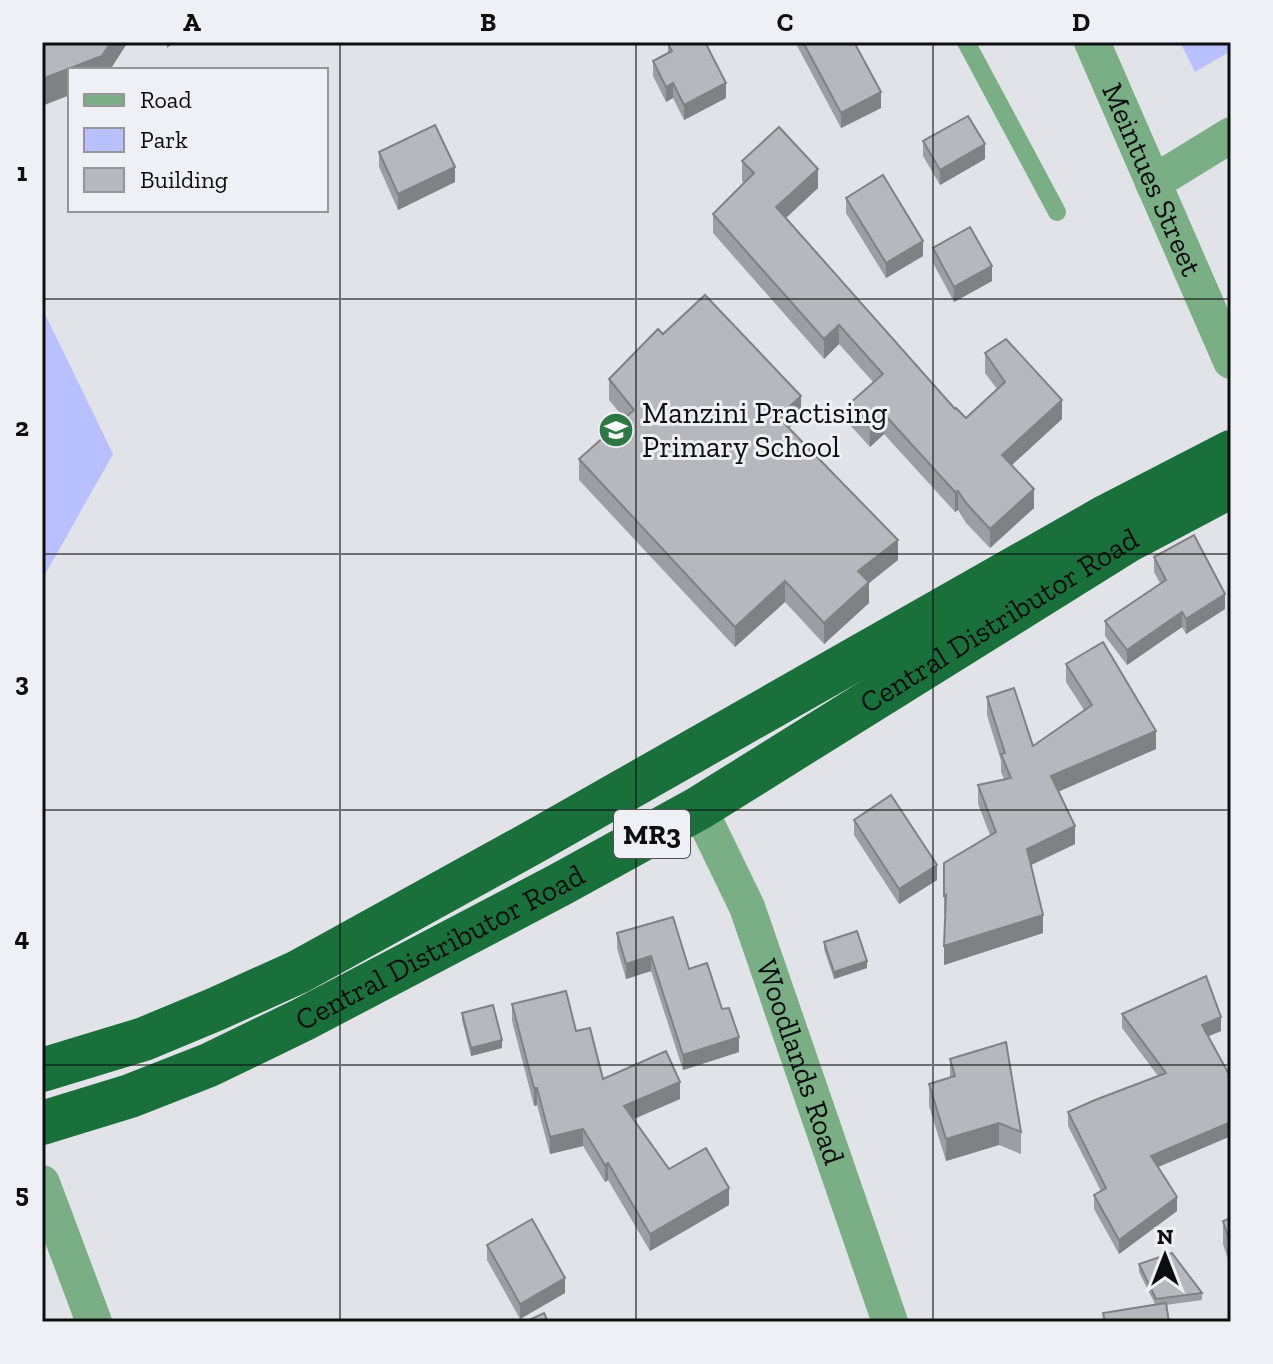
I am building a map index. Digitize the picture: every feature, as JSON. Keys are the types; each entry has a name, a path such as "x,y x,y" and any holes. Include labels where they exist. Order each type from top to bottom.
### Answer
{"highway":[{"name":"Central Distributor Road","path":"42,1070 144,1039 298,972 1107,516 1231,452"},
{"name":"Central Distributor Road","path":"42,1123 130,1096 209,1065 452,941 699,808 1127,541 1231,486"}],"street":[{"name":"Meintues Street","path":"1092,42 1231,361"},
{"path":"1153,183 1231,135"},
{"name":"Woodlands Road","path":"699,808 747,907 890,1322"},
{"path":"42,1183 94,1322"}],"lane":[{"path":"966,42 1057,212"}],"green space":[{"path":"1180,42 1231,42 1231,51 1195,72"},
{"path":"42,308 113,454 42,580"}],"building":[{"path":"42,42 111,42 102,56 42,79"},
{"path":"705,42 726,83 684,105 673,83 666,87 653,61 672,51 668,44"},
{"path":"803,42 854,42 881,92 841,113"},
{"path":"968,116 985,144 940,170 923,141"},
{"path":"435,125 455,167 398,194 379,152"},
{"path":"779,127 818,169 776,207 955,409 966,418 1005,382 985,353 1006,339 1062,400 1002,455 1034,489 990,529 884,414 870,427 849,404 883,374 839,325 824,339 713,214 754,173 742,161"},
{"path":"883,175 923,241 886,263 846,198"},
{"path":"970,227 992,266 954,287 933,248"},
{"path":"705,295 801,396 778,417 898,540 858,571 869,582 824,623 785,581 735,627 579,459 634,410 609,379 658,329 663,334"},
{"path":"1194,535 1225,594 1186,619 1182,612 1127,650 1105,621 1166,580 1154,557"},
{"path":"1103,642 1156,731 1051,776 1075,826 1027,849 1043,915 944,946 944,863 996,832 978,785 1011,778 1001,754 1005,753 987,697 1014,688 1033,746 1092,705 1066,664"},
{"path":"891,795 937,865 899,889 854,820"},
{"path":"673,917 689,969 707,963 722,1009 729,1008 739,1037 683,1055 651,956 626,964 617,933"},
{"path":"857,931 867,961 834,972 824,942"},
{"path":"1206,976 1221,1017 1202,1025 1231,1078 1231,1122 1151,1156 1177,1197 1119,1240 1094,1195 1106,1188 1068,1112 1166,1073 1122,1014"},
{"path":"566,991 576,1031 590,1028 603,1079 666,1051 680,1082 624,1106 669,1169 706,1148 729,1188 650,1234 608,1163 605,1165 583,1129 550,1137 512,1004"},
{"path":"493,1005 502,1040 471,1048 462,1013"},
{"path":"1006,1042 1021,1132 999,1123 946,1139 929,1084 955,1076 950,1059"},
{"path":"1231,1218 1231,1246 1223,1221"},
{"path":"532,1219 565,1278 520,1304 487,1245"},
{"path":"1172,1253 1202,1293 1156,1299 1139,1264"},
{"path":"1166,1303 1169,1322 1105,1322 1103,1313"},
{"path":"544,1313 548,1322 525,1322"}],"place":[{"name":"Manzini Practising Primary School","path":"616,430"}]}
